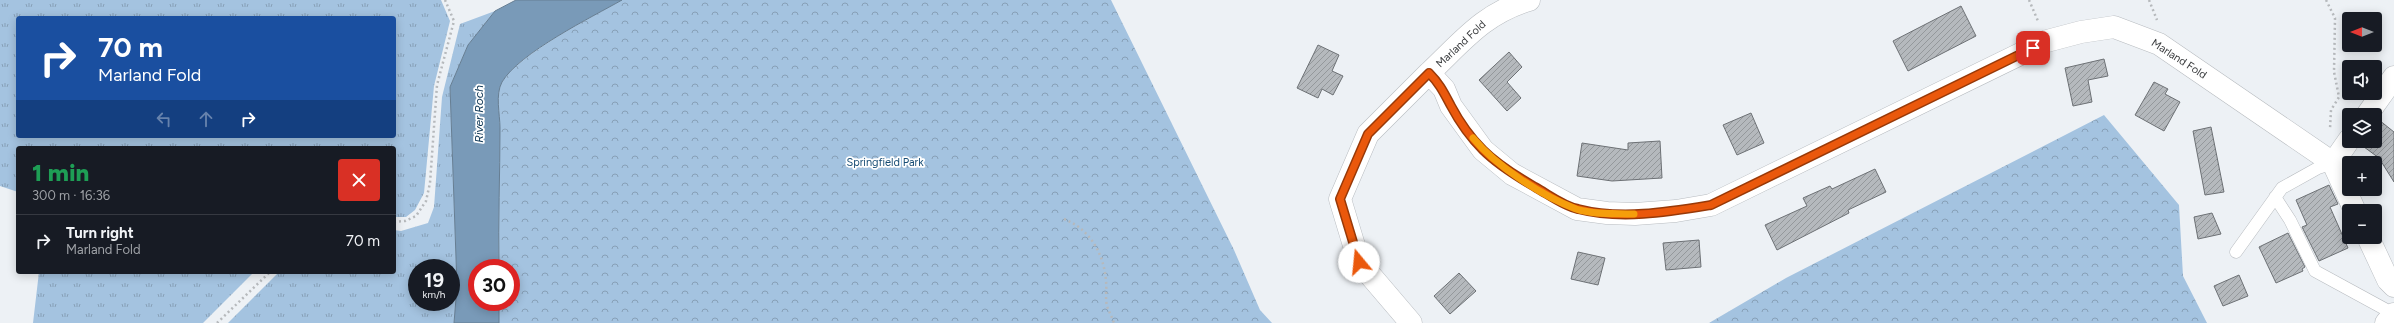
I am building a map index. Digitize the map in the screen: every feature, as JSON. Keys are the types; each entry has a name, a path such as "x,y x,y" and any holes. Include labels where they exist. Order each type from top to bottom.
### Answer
{"street":[{"name":"Marland Fold","path":"1529,0 1507,8 1483,21 1429,73 1444,89 1451,106 1471,136 1483,150 1512,174 1577,209 1607,213 1676,211 1711,205 2047,41 2102,27 2129,31 2159,44 2332,163 2352,204"},
{"path":"1411,323 1359,262 1340,199 1368,134 1429,73"},
{"path":"2372,108 2394,77"},
{"path":"2332,163 2343,148"},
{"path":"2371,244 2388,280 2394,286"},
{"path":"2386,323 2394,314"}],"lane":[{"path":"2236,252 2282,188 2318,168 2332,163"},
{"path":"2275,197 2290,220 2315,271 2394,314"}],"path":[{"path":"396,222 405,221 416,216 426,201 430,183 437,85 454,21 445,0"},
{"path":"2326,0 2335,18 2334,72 2339,97 2331,110 2332,163"},
{"path":"1064,219 1074,223 1091,239 1102,255 1106,281 1106,304 1114,323"},
{"path":"217,323 268,274"}],"green space":[{"path":"0,0 441,0 450,21 434,86 424,193 415,210 406,217 396,217 396,146 16,146 16,191 0,186"},
{"name":"Springfield Park","path":"622,0 1111,0 1234,250 1260,310 1272,323 499,323 499,311 520,311 520,259 499,259 500,128 498,99 500,87 511,71 524,60 575,26"},
{"path":"495,11 468,45 450,87 456,259 408,259 408,311 455,311 454,323 228,323 277,274 396,274 396,230 401,231 428,223 434,207 442,97 460,24"},
{"path":"2104,115 2179,205 2183,276 2207,323 1709,323 1786,278"},
{"path":"39,274 252,274 203,323 33,323"}],"water":[{"name":"River Roch","path":"516,0 622,0 557,36 524,59 502,82 498,99 500,128 499,259 468,259 468,311 499,311 499,323 454,323 455,311 460,311 460,259 456,259 450,87 468,45 495,11"}],"building":[{"path":"1961,6 1976,36 1908,71 1893,41"},
{"path":"1318,45 1339,55 1332,71 1343,76 1333,95 1322,89 1318,98 1297,88"},
{"path":"1509,52 1522,67 1507,82 1521,98 1507,111 1479,80"},
{"path":"2104,59 2108,76 2088,80 2092,102 2073,106 2065,68"},
{"path":"2154,82 2168,89 2165,94 2180,102 2164,131 2135,115"},
{"path":"1751,113 1764,143 1737,155 1723,125"},
{"path":"2382,122 2394,132 2394,182 2382,163 2382,156 2376,156 2365,148 2382,148"},
{"path":"2211,127 2224,192 2205,195 2193,131"},
{"path":"1660,141 1662,178 1612,181 1577,176 1582,143 1628,150 1628,143"},
{"path":"1875,169 1886,192 1848,210 1849,213 1777,250 1765,225 1807,206 1803,198 1830,186 1832,189"},
{"path":"2329,185 2338,204 2330,207 2342,234 2342,244 2346,244 2348,248 2319,261 2302,227 2307,225 2296,200"},
{"path":"2212,213 2221,234 2198,239 2194,217"},
{"path":"2288,233 2305,267 2302,269 2303,271 2276,283 2259,247"},
{"path":"1699,240 1701,267 1666,270 1663,243"},
{"path":"1578,252 1605,258 1598,285 1571,279"},
{"path":"1459,273 1476,291 1450,314 1434,296"},
{"path":"2239,275 2248,296 2223,306 2214,286"}],"slow traffic":[{"path":"1473,138 1483,150 1512,174 1577,209 1607,213 1634,214"}],"route":[{"path":"1359,262 1340,199 1368,134 1429,73 1444,89 1451,106 1471,136 1483,150 1512,174 1577,209 1607,213 1635,214 1676,211 1711,205 1752,187 2033,48"}]}
